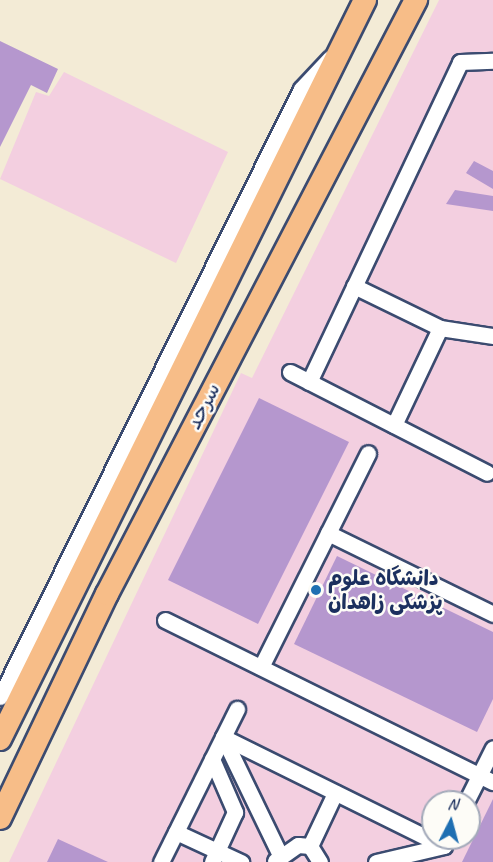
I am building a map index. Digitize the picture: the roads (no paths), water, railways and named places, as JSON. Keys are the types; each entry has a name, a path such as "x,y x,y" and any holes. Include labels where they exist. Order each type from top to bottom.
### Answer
{"highway":[{"name":"سرحد","path":"0,739 365,0"},
{"name":"سرحد","path":"0,818 107,594 416,0"}],"street":[{"path":"0,697 301,89 342,45"},
{"path":"309,382 460,62 493,61"},
{"path":"354,286 440,328 493,336"},
{"path":"393,425 440,328"},
{"path":"290,372 487,473"},
{"path":"261,667 368,453"},
{"path":"328,532 493,614"},
{"path":"165,620 486,779 493,748"},
{"path":"161,862 237,709"},
{"path":"223,737 335,793 421,831"},
{"path":"223,737 277,858 310,846 335,793"},
{"path":"212,759 235,812 215,856"},
{"path":"176,831 215,856 241,862"},
{"path":"310,846 321,862"},
{"path":"376,862 421,849"}],"place":[{"name":"دانشگاه علوم پزشکی زاهدان","path":"316,590"}]}
